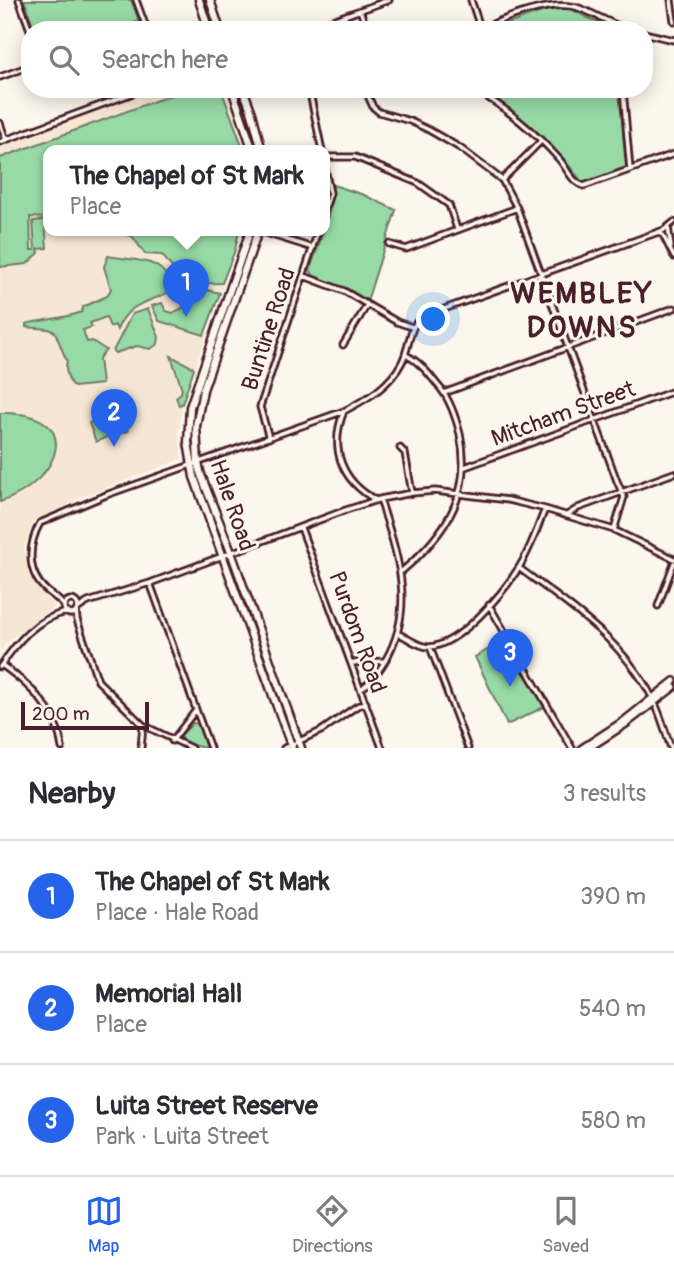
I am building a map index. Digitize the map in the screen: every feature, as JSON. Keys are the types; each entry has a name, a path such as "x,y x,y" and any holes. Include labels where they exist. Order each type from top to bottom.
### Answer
{"main road":[{"path":"199,0 206,21"},
{"path":"210,0 217,21"},
{"path":"235,98 251,145"},
{"path":"246,98 260,145"},
{"name":"Hale Road","path":"248,236 190,407 188,442 222,555 293,746"},
{"name":"Hale Road","path":"256,236 203,390 196,426 194,464 231,552 293,746"},
{"path":"589,748 674,681"},
{"path":"582,748 674,687"}],"street":[{"path":"19,0 27,21"},
{"path":"136,0 144,21"},
{"path":"329,21 389,0"},
{"path":"471,0 478,21"},
{"path":"671,0 674,21"},
{"path":"503,21 545,6 565,4 604,21"},
{"path":"360,10 364,21"},
{"path":"653,35 674,40"},
{"path":"0,77 21,69"},
{"path":"0,142 120,98"},
{"path":"311,98 320,145"},
{"path":"369,98 379,112 429,130 502,180 517,208 623,492 624,497 614,530"},
{"path":"487,98 500,106 560,160 578,184 584,186 674,154"},
{"path":"624,98 630,170"},
{"path":"0,123 6,140"},
{"path":"502,180 540,142"},
{"path":"330,157 355,157 418,183 449,205 457,229"},
{"path":"389,244 406,249 517,208"},
{"path":"73,611 46,590 33,571 30,555 32,540 40,523 106,495 344,411 381,389 396,372 405,355 412,327 422,317 657,232 674,222"},
{"path":"668,227 671,249"},
{"path":"657,232 663,235 674,257"},
{"path":"274,236 313,248"},
{"name":"Buntine Road","path":"269,438 260,407 317,236"},
{"path":"303,276 344,291 397,322 412,327"},
{"path":"343,345 368,305"},
{"path":"444,393 674,308"},
{"path":"402,570 424,552 452,514 465,467 457,421 444,393 423,366 405,355"},
{"name":"Mitcham Street","path":"465,467 674,391"},
{"path":"344,411 337,427 336,443 340,458 346,474 378,500 402,570 399,634 370,684 360,689"},
{"path":"400,448 405,453 412,493"},
{"path":"567,515 578,508 674,473"},
{"path":"62,748 61,736 51,713 27,683 1,666 16,643 30,631 58,614 73,611 88,602 150,583 378,500 435,491 508,500 614,530 674,561 658,606"},
{"path":"399,634 430,647 457,635 489,605 519,568 545,509"},
{"name":"Purdom Road","path":"301,528 382,748"},
{"path":"519,568 588,620 615,645 653,700 671,748"},
{"path":"150,583 210,748"},
{"path":"60,600 88,602"},
{"path":"58,614 68,601"},
{"path":"75,602 73,611 98,681 142,725 191,748"},
{"path":"489,605 572,748"},
{"path":"430,647 468,748"},
{"path":"351,663 385,661"},
{"path":"293,746 366,703"},
{"path":"172,741 196,710"},
{"path":"141,748 142,725"}],"shaded area":[{"path":"130,98 229,98 244,145 43,145 43,236 240,236 182,406 179,431 182,459 85,496 33,522 24,547 30,577 55,607 5,644 0,653 0,144"}],"green space":[{"path":"24,0 131,0 139,21 32,21"},
{"path":"568,8 595,21 516,21 547,10"},
{"path":"163,98 224,98 242,145 43,145 43,218 30,217 31,250 35,250 33,221 43,220 43,236 46,236 47,248 38,249 39,253 27,264 0,267 0,158"},
{"path":"496,98 620,98 626,167 583,183 563,158"},
{"path":"333,185 364,195 396,210 367,301 314,276 310,270 322,236 330,236"},
{"path":"132,236 238,236 222,283 185,284 162,255 145,254"},
{"path":"108,256 155,265 168,278 173,289 131,310 117,330 115,325 110,327 106,317 90,323 92,327 83,330 87,342 92,341 106,350 99,358 102,384 74,387 70,382 67,362 55,332 26,327 26,324 82,312 83,307 107,296 111,289 104,267"},
{"path":"207,290 220,293 204,335 159,321 152,306 162,303 166,311 173,313 198,300"},
{"path":"148,309 159,337 158,344 150,349 137,346 115,353 113,351 132,314"},
{"path":"171,356 194,368 182,404 179,405 176,397 182,389"},
{"path":"121,411 128,431 117,432 96,442 89,423"},
{"path":"0,413 27,415 45,423 54,435 55,449 50,465 38,479 21,492 0,502"},
{"path":"505,640 544,707 507,725 475,657"},
{"path":"193,723 198,724 204,748 181,740 181,735"}],"place":[{"name":"The Chapel of St Mark","path":"186,317"},
{"name":"Memorial Hall","path":"114,447"},
{"name":"Luita Street Reserve","path":"510,687"}],"district":[{"name":"WEMBLEY DOWNS","path":"582,310"}]}
